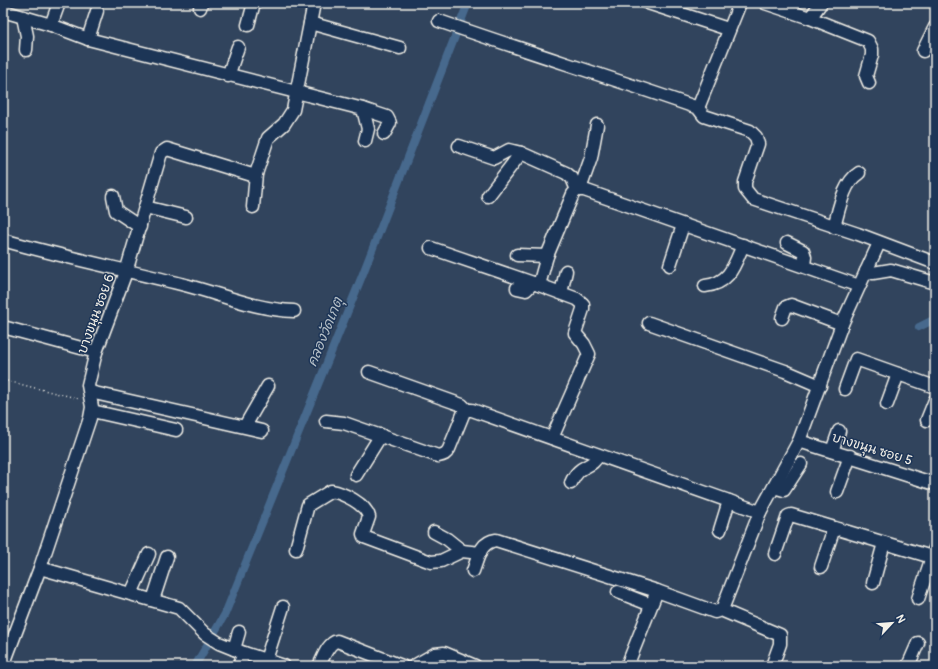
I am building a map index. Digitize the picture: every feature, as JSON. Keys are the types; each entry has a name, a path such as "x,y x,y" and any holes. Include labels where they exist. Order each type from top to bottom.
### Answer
{"street":[{"path":"51,25 59,3"},
{"path":"248,25 254,3"},
{"path":"253,207 256,174 268,138 284,124 293,110 314,3"},
{"path":"648,3 728,29"},
{"path":"698,108 728,29 740,3"},
{"path":"765,3 810,18 868,41 872,49 866,76 869,83"},
{"path":"810,18 821,3"},
{"path":"3,11 51,25 88,39 228,76 363,109 387,117 390,123 384,134"},
{"path":"88,39 97,11"},
{"path":"23,17 27,36 26,50"},
{"path":"439,21 698,108 704,116 742,128 756,137 758,144 744,182 745,189 753,199 935,263"},
{"path":"310,23 400,48"},
{"path":"924,51 935,27"},
{"path":"228,76 238,47"},
{"path":"363,109 368,130 365,141"},
{"path":"517,288 526,290 536,284 573,194 578,190 591,158 597,125"},
{"path":"459,146 494,158 509,150 521,153 566,173 572,178 578,190 743,245 859,286"},
{"name":"บางขนุน ซอย 6","path":"3,666 40,568 91,401 89,381 96,352 126,270 161,153 163,150 167,149 256,174"},
{"path":"488,196 521,153"},
{"path":"834,227 848,186 854,176 859,173"},
{"path":"113,196 116,211 140,227"},
{"path":"145,207 186,217"},
{"path":"670,265 683,225"},
{"path":"3,240 44,252 126,270 276,310 294,311"},
{"path":"787,243 803,251 805,257 804,266"},
{"path":"721,610 760,512 800,441 842,324 879,243"},
{"path":"705,286 720,282 729,275 743,245"},
{"path":"431,248 561,293 577,299 583,304 584,309 575,333 584,344 589,354 552,438"},
{"path":"517,255 547,256"},
{"path":"866,271 873,273 891,270 935,283"},
{"path":"561,293 566,271"},
{"path":"782,318 786,307 791,305 842,324"},
{"path":"649,323 784,371 820,386"},
{"path":"3,327 96,352"},
{"path":"846,389 856,359 935,387"},
{"path":"369,372 462,406 467,410 552,438 760,512"},
{"path":"887,404 898,374"},
{"path":"245,426 268,386"},
{"path":"927,420 935,400"},
{"path":"91,401 245,426 262,431"},
{"path":"91,401 176,430"},
{"path":"326,421 344,423 438,456 447,453 464,412 467,410"},
{"path":"832,451 839,431"},
{"path":"356,475 381,435"},
{"name":"บางขนุน ซอย 5","path":"800,441 935,484"},
{"path":"571,483 578,471 594,463 598,455"},
{"path":"837,492 850,456"},
{"path":"774,487 784,490 801,464"},
{"path":"296,549 308,505 331,491 337,492 358,504 367,512 369,517 363,534 364,538 431,562 441,561 462,552 480,553"},
{"path":"720,530 729,501"},
{"path":"775,554 789,515 884,543 934,554 918,599"},
{"path":"821,567 834,528"},
{"path":"434,532 448,539 462,552"},
{"path":"473,572 486,542 496,540 657,591 715,612 721,610 780,635 780,644 772,666"},
{"path":"873,583 884,543"},
{"path":"131,594 149,554"},
{"path":"153,600 167,557"},
{"path":"40,568 179,608 205,634 220,643 284,666"},
{"path":"627,666 657,591"},
{"path":"618,592 651,605"},
{"path":"266,660 283,607"},
{"path":"239,632 239,666"},
{"path":"319,666 330,646 337,641 402,666"},
{"path":"908,666 918,643"},
{"path":"414,666 439,653 444,653 468,665"}],"path":[{"path":"3,380 91,401"}],"waterway":[{"name":"คลองวัดเกตุ","path":"195,666 225,614 362,276 468,3"},
{"path":"919,327 935,319"}]}
